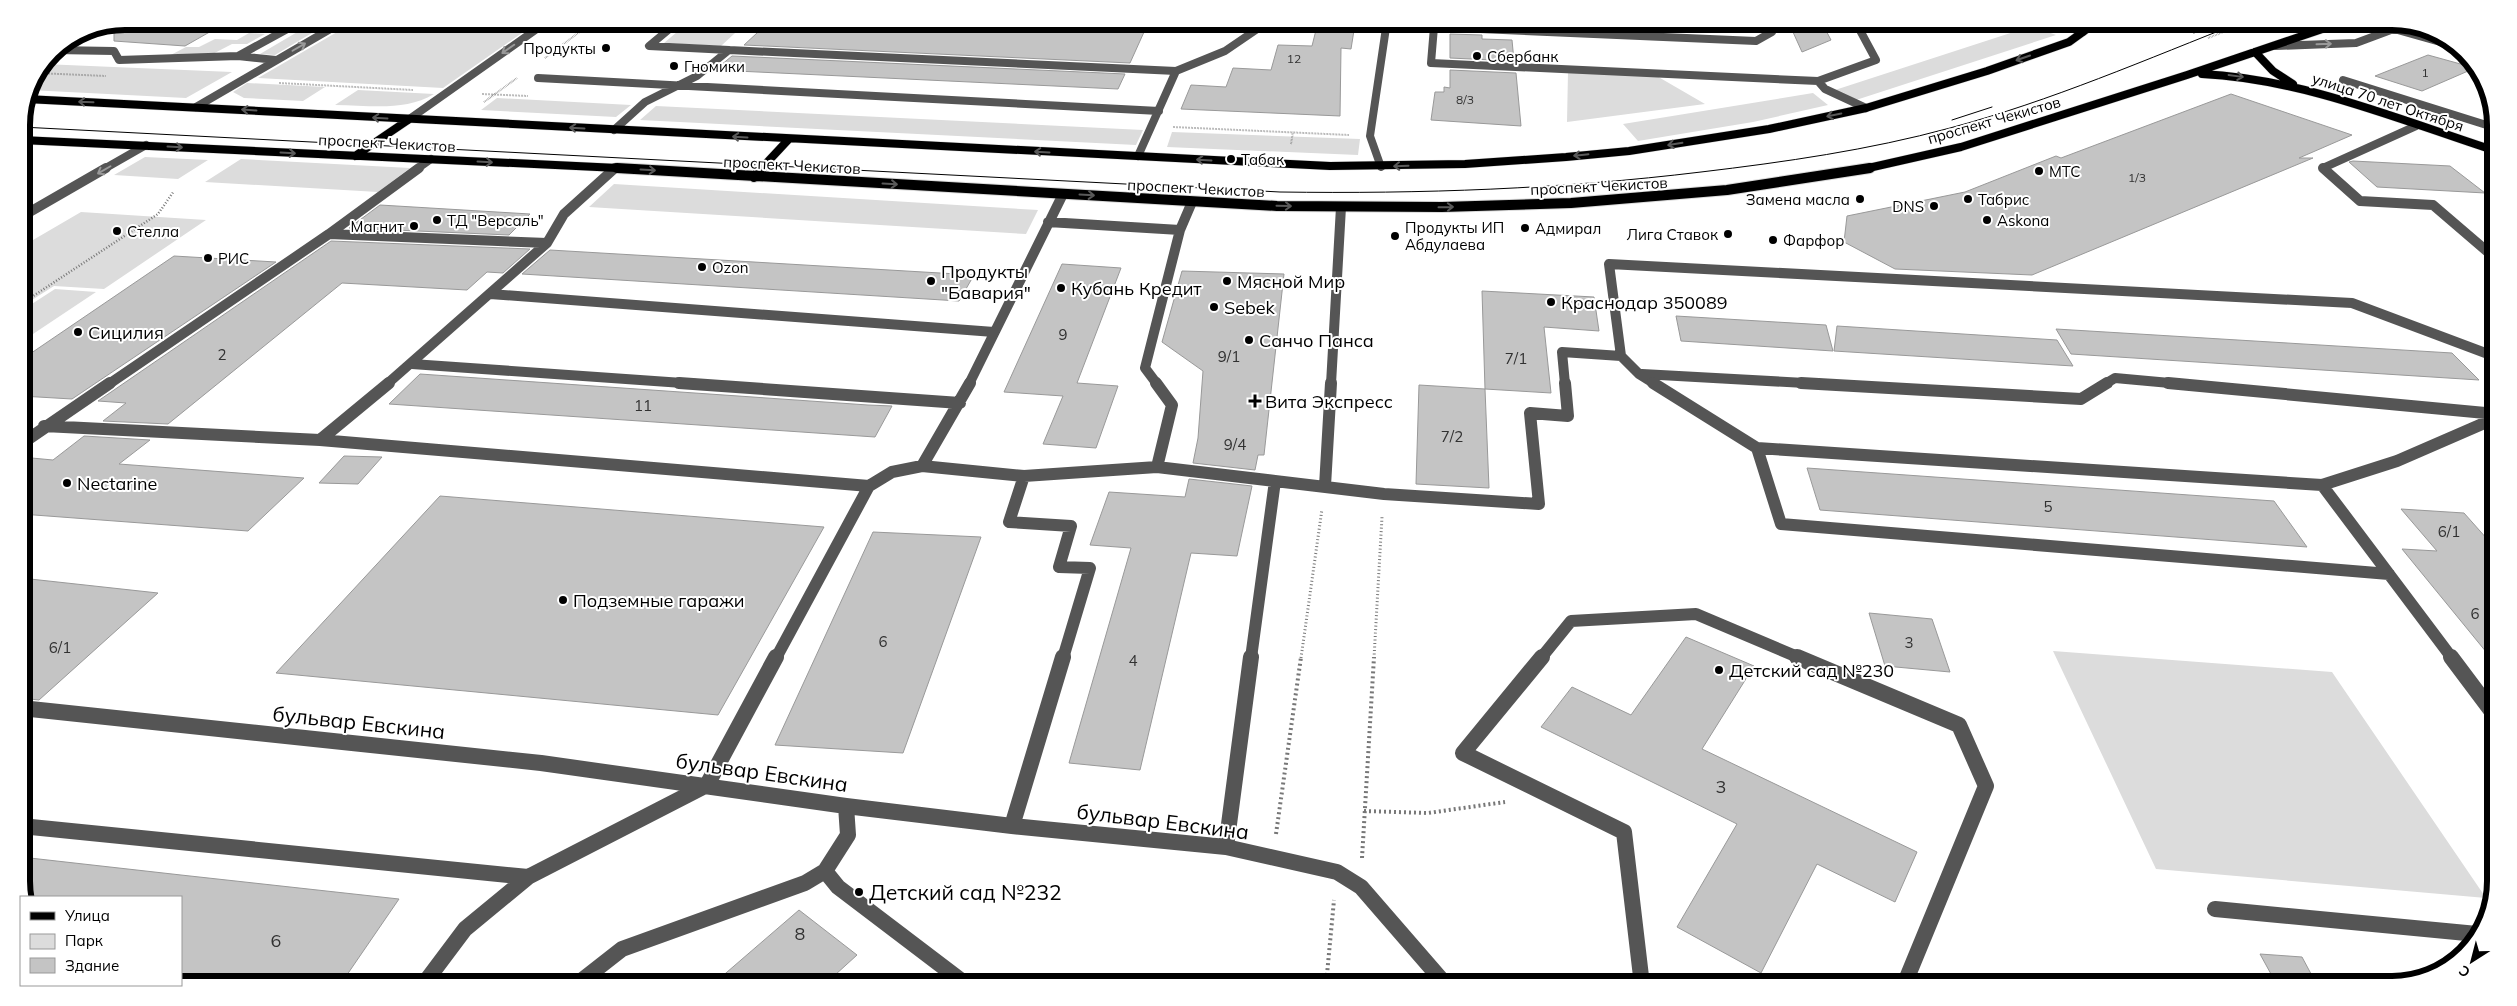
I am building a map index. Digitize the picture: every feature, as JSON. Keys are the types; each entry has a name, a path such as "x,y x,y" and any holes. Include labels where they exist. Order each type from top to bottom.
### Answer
{"main road":[{"name":"проспект Чекистов","path":"33,99 788,140 1381,167 1465,164 1629,151 1769,129 1866,108 1987,71 2069,42 2086,30"},
{"name":"проспект Чекистов","path":"30,140 615,168 1192,202 1341,207 1571,203 1727,190 1866,169 1962,147 2321,30"},
{"name":"улица 70 лет Октября","path":"2255,52 2273,71 2300,88"},
{"name":"улица 70 лет Октября","path":"2187,75 2226,74 2300,88 2487,148"},
{"path":"355,156 408,120"},
{"path":"754,177 788,140"}],"street":[{"path":"238,56 286,30"},
{"path":"196,107 328,30"},
{"path":"408,120 535,30"},
{"path":"668,30 648,46 1176,71 1204,62 1249,38 1258,30"},
{"path":"1381,167 1370,136 1386,30"},
{"path":"1434,30 1431,63 1818,81 1876,60 1861,30"},
{"path":"1508,30 1756,40 1772,32 1771,30"},
{"path":"2076,30 2083,32"},
{"path":"2276,46 2356,43 2391,30"},
{"path":"2398,30 2435,40"},
{"path":"67,50 114,52 119,60 238,56 276,60"},
{"path":"614,130 645,102 697,76 729,50"},
{"path":"1138,156 1176,71"},
{"path":"538,78 680,84 1159,111"},
{"path":"2343,80 2487,125"},
{"path":"1818,81 1824,89 1866,108"},
{"path":"2416,126 2323,168 2360,201 2434,205 2487,251"},
{"path":"30,212 146,145"},
{"path":"30,437 44,426 329,234 431,159"},
{"path":"320,440 412,364 547,243 564,214 615,168"},
{"path":"922,466 960,403 1048,222 1064,194"},
{"path":"1157,467 1172,405 1145,368 1180,230 1192,202"},
{"path":"1325,486 1341,207"},
{"path":"1048,222 1180,230"},
{"path":"329,234 547,243"},
{"path":"2487,354 2352,303 1609,264 1621,356 1639,374 1757,448 2322,485 2397,461 2487,422"},
{"path":"490,294 994,332"},
{"path":"430,976 465,929 528,877 707,785 869,486 892,472 922,466 1024,476 1157,467 1384,494 1539,504 1530,413 1568,416 1562,352 1621,356"},
{"path":"412,364 960,403"},
{"path":"1639,374 2081,400 2115,378 2487,413"},
{"path":"44,426 320,440 869,486"},
{"path":"1757,448 1781,524 2389,574"},
{"path":"1012,826 1090,568 1059,567 1071,526 1008,522 1024,476"},
{"path":"1226,846 1276,481"},
{"path":"2322,485 2487,705"},
{"path":"1641,976 1624,832 1463,753 1571,621 1696,614 1959,725 1986,786 1908,976"},
{"name":"бульвар Евскина","path":"30,709 541,763 846,806 1012,826 1226,846 1337,872 1361,888 1438,976"},
{"path":"588,976 622,949 805,883 825,871 848,835 846,806"},
{"path":"30,827 528,877"},
{"path":"825,871 838,887 955,976"},
{"path":"2215,909 2471,933"}],"path":[{"path":"2208,38 2229,30"},
{"path":"30,299 158,214 174,191"},
{"path":"1273,857 1325,486"},
{"path":"1361,888 1384,494"},
{"path":"1364,812 1428,813 1510,802"},
{"path":"1327,976 1337,872"}],"green space":[{"path":"301,30 317,30 275,55 260,54"},
{"path":"341,30 526,30 443,88 258,78"},
{"path":"679,30 738,30 721,46 664,43"},
{"path":"2020,30 2043,30 2056,35 1856,100 1835,90"},
{"path":"249,33 265,34 247,44 232,44 203,59 165,58 186,47 199,47 215,39 237,40"},
{"path":"51,64 232,72 186,98 36,90"},
{"path":"1568,72 1655,75 1705,104 1567,122"},
{"path":"247,83 325,87 303,101 244,98 233,92"},
{"path":"358,90 434,94 423,100 398,105 335,105"},
{"path":"1813,93 1828,105 1753,122 1638,141 1623,124"},
{"path":"497,98 631,105 616,117 481,110"},
{"path":"656,106 1143,130 1136,145 640,120"},
{"path":"1172,132 1360,139 1358,155 1167,147"},
{"path":"145,157 208,160 178,179 114,175"},
{"path":"241,159 410,168 378,192 205,182"},
{"path":"614,184 1038,210 1026,234 589,207"},
{"path":"81,212 206,220 104,289 54,286 30,301 30,242"},
{"path":"55,289 96,292 30,336 30,305"},
{"path":"2053,651 2332,672 2485,897 2485,898 2156,869"}],"building":[{"path":"118,30 213,30 185,46 114,41 114,31"},
{"path":"760,30 1145,30 1130,63 744,45"},
{"path":"1316,30 1354,30 1351,49 1341,48 1340,116 1181,109 1191,85 1226,87 1233,68 1271,70 1278,45 1312,46"},
{"path":"1792,30 1826,30 1831,40 1802,52"},
{"path":"1450,34 1482,35 1482,39 1512,40 1514,61 1450,58"},
{"path":"2428,55 2466,65 2469,70 2422,91 2375,76"},
{"path":"732,56 1125,74 1118,89 715,70"},
{"path":"1450,70 1516,73 1521,126 1431,120 1435,92 1444,92 1444,87 1450,88"},
{"path":"2231,94 2352,135 2299,158 2313,158 2032,275 1895,269 1844,242 1847,216 1965,192 2056,156 2061,158"},
{"path":"2349,162 2450,166 2485,193 2377,187"},
{"name":"ТД \"Версаль\"","path":"380,205 530,214 509,235 349,228"},
{"path":"331,241 530,249 503,273 487,272 467,290 342,283 168,424 103,421 126,403 98,401"},
{"path":"550,250 974,275 959,301 522,274"},
{"path":"174,256 276,262 72,399 30,397 30,354"},
{"path":"1062,264 1121,268 1077,383 1118,386 1096,448 1043,444 1063,396 1004,392"},
{"path":"1182,271 1284,274 1264,455 1258,455 1255,470 1193,463 1198,438 1203,371 1162,342"},
{"path":"1482,291 1594,297 1599,331 1544,327 1551,393 1485,389"},
{"path":"1676,316 1826,325 1833,351 1681,341"},
{"path":"1837,326 2057,340 2073,366 1834,351"},
{"path":"2056,329 2452,353 2479,380 2071,354"},
{"path":"420,374 892,406 875,437 389,404"},
{"path":"1419,385 1485,389 1489,488 1416,484"},
{"path":"84,436 150,440 119,464 304,478 248,531 30,515 30,458 53,460"},
{"path":"344,456 382,457 358,484 319,483"},
{"path":"1807,468 2274,501 2307,547 1820,510"},
{"path":"1189,479 1252,486 1237,556 1191,553 1140,770 1069,763 1131,548 1090,545 1109,492 1185,497"},
{"name":"Подземные гаражи","path":"440,496 824,527 718,715 276,673"},
{"path":"2401,509 2464,513 2487,539 2487,653 2402,549 2437,551"},
{"path":"873,532 981,537 903,753 775,745"},
{"path":"30,579 158,593 39,700 30,699"},
{"path":"1869,613 1932,619 1950,672 1885,666"},
{"path":"1686,637 1754,666 1702,749 1917,852 1895,902 1817,864 1761,973 1677,927 1737,824 1541,727 1572,687 1631,715"},
{"path":"30,858 399,899 346,976 182,976 182,896 31,896"},
{"path":"799,910 857,955 834,976 722,976"},
{"path":"2260,954 2302,957 2312,976 2272,976"}],"tram line":[{"path":"2194,33 2200,30"},
{"path":"30,127 1280,192 1386,192 1491,189 1596,183 1701,172 1889,143 1950,128 2025,105 2098,79 2221,30"},
{"path":"1952,120 1992,107"}],"place":[{"name":"Продукты","path":"606,48"},
{"name":"Сбербанк","path":"1477,56"},
{"name":"Гномики","path":"674,66"},
{"name":"Табак","path":"1231,159"},
{"name":"МТС","path":"2039,171"},
{"name":"Замена масла","path":"1860,199"},
{"name":"Табрис","path":"1968,199"},
{"name":"DNS","path":"1934,206"},
{"name":"ТД \"Версаль\"","path":"437,220"},
{"name":"Askona","path":"1987,220"},
{"name":"Магнит","path":"414,226"},
{"name":"Адмирал","path":"1525,228"},
{"name":"Стелла","path":"117,231"},
{"name":"Лига Ставок","path":"1728,234"},
{"name":"Продукты ИП Абдулаева","path":"1395,236"},
{"name":"Фарфор","path":"1773,240"},
{"name":"РИС","path":"208,258"},
{"name":"Ozon","path":"702,267"},
{"name":"Продукты \"Бавария\"","path":"931,281"},
{"name":"Мясной Мир","path":"1227,281"},
{"name":"Кубань Кредит","path":"1061,288"},
{"name":"Краснодар 350089","path":"1551,302"},
{"name":"Sebek","path":"1214,307"},
{"name":"Сицилия","path":"78,332"},
{"name":"Санчо Панса","path":"1249,340"},
{"name":"Вита Экспресс","path":"1255,401"},
{"name":"Nectarine","path":"67,483"},
{"name":"Подземные гаражи","path":"563,600"},
{"name":"Детский сад №230","path":"1719,670"},
{"name":"Детский сад №232","path":"859,892"}]}
